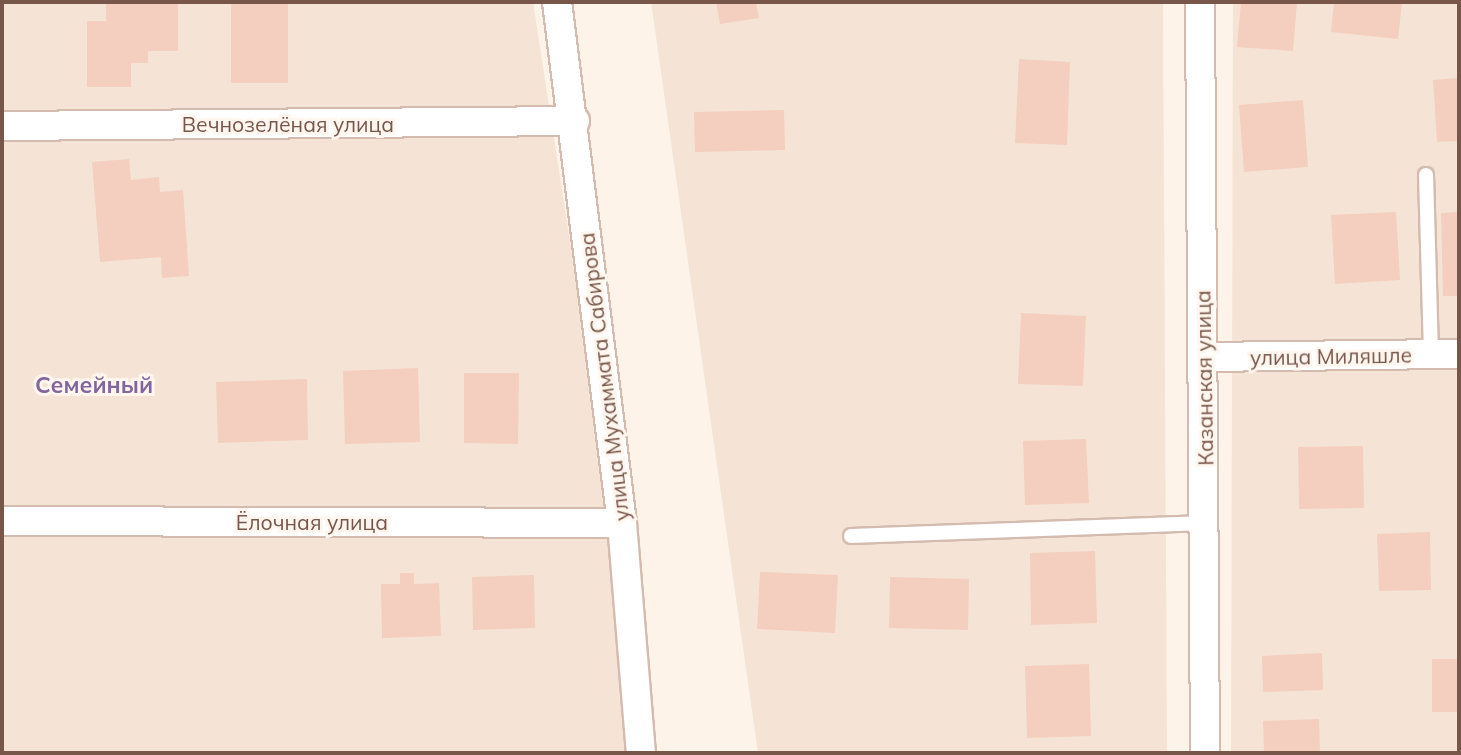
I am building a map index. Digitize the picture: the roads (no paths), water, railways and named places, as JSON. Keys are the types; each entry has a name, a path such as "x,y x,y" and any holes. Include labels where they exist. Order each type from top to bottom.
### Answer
{"street":[{"name":"улица Мухаммата Сабирова","path":"557,2 575,121 622,523 641,753"},
{"name":"Казанская улица","path":"1200,2 1206,523 1205,753"},
{"name":"Вечнозелёная улица","path":"2,126 575,121"},
{"name":"улица Миляшле","path":"1203,357 1459,354"},
{"name":"Ёлочная улица","path":"2,521 622,523"}],"lane":[{"path":"1426,175 1431,354"},
{"path":"851,536 1206,523"}],"district":[{"name":"Семейный","path":"94,385"}]}
